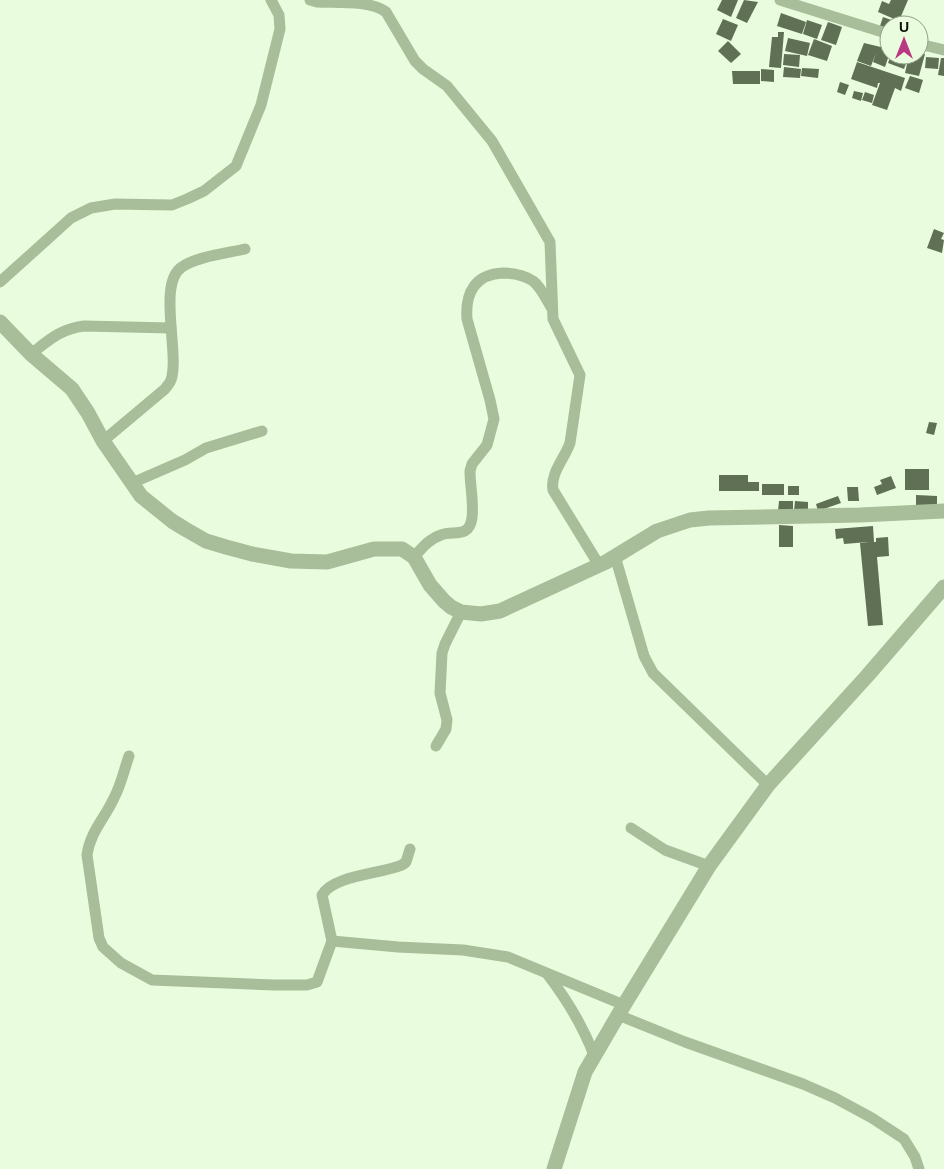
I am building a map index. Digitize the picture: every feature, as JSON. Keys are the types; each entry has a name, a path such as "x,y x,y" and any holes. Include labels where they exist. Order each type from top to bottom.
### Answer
{"street":[{"path":"0,282 71,218 91,208 115,204 172,205 204,191 236,166 261,105 280,29 279,15 271,0"},
{"path":"310,0 316,2 367,4 380,7 386,12 422,69 447,86 492,141 550,242 553,319 580,375 570,443 554,475 553,490 599,565"},
{"path":"780,0 879,31"},
{"path":"929,46 944,50"},
{"path":"103,441 171,382 174,367 170,302 172,282 180,268 190,262 245,249"},
{"path":"414,557 428,541 443,534 464,531 468,527 472,518 470,471 472,464 487,445 494,419 467,319 466,305 470,292 476,283 485,276 496,273 509,273 524,276 534,282 552,309"},
{"path":"0,322 31,354 72,389 103,441 141,496 172,521 206,540 252,554 291,561 327,562 374,549 402,549 414,557 430,585 444,602 461,612 481,614 500,611 599,565 657,531 690,520 944,511"},
{"path":"31,354 59,333 70,328 84,326 171,328"},
{"path":"132,483 185,460 206,448 262,431"},
{"path":"615,556 644,656 653,673 768,785"},
{"path":"554,1169 585,1072 709,866 768,785 868,675 944,586"},
{"path":"436,746 446,729 447,720 440,693 442,653 461,612"},
{"path":"128,756 114,798 88,843 87,855 96,927 103,948 121,963 152,980 274,985 306,985 317,982 332,941 322,895 325,890 335,883 402,865 406,862 410,849"},
{"path":"631,828 665,850 709,866"},
{"path":"332,941 487,953 508,957 547,973 685,1042 803,1084 835,1098 904,1139 915,1157 919,1169"},
{"path":"547,973 567,1000 580,1022 594,1055"}],"building":[{"path":"722,0 738,0 731,17 717,10"},
{"path":"744,0 758,2 747,23 736,18"},
{"path":"891,0 908,0 902,15 885,15 878,12 882,1 889,4"},
{"path":"781,13 806,22 802,34 777,26"},
{"path":"723,19 738,25 731,41 716,34"},
{"path":"807,20 822,25 817,39 803,34"},
{"path":"828,22 842,27 836,45 821,40"},
{"path":"778,32 784,32 781,68 769,67 772,37 778,37"},
{"path":"788,38 810,43 807,56 785,51"},
{"path":"814,39 832,46 827,61 808,55"},
{"path":"728,41 741,54 731,63 718,51"},
{"path":"864,43 879,47 879,64 873,62 876,53 871,66 857,61"},
{"path":"784,54 800,55 799,67 783,65"},
{"path":"929,57 939,58 938,69 925,68 925,65 929,65"},
{"path":"941,58 944,58 944,76 938,75"},
{"path":"857,62 905,78 901,91 895,88 887,110 872,105 880,83 878,83 877,88 851,79"},
{"path":"893,65 905,65 904,69"},
{"path":"907,65 922,65 919,76 905,73"},
{"path":"784,67 801,69 800,78 783,77"},
{"path":"802,68 819,69 818,78 801,76"},
{"path":"761,69 774,70 774,82 761,81"},
{"path":"732,71 760,71 760,84 733,84"},
{"path":"910,76 923,80 919,93 905,88"},
{"path":"840,82 849,85 845,95 837,92"},
{"path":"854,91 863,93 861,101 852,98"},
{"path":"865,92 874,95 872,103 862,100"},
{"path":"934,229 944,233 941,239 944,240 942,253 927,248"},
{"path":"929,422 937,423 934,435 926,433"},
{"path":"905,469 929,469 929,490 905,490"},
{"path":"719,475 748,475 748,482 759,482 759,491 719,491"},
{"path":"891,476 896,488 877,495 874,487 882,484 880,480"},
{"path":"762,484 784,484 784,495 762,495"},
{"path":"788,486 799,486 799,495 788,495"},
{"path":"847,487 858,487 859,501 848,501"},
{"path":"916,495 937,496 937,505 916,505"},
{"path":"838,496 841,503 818,511 816,504"},
{"path":"779,501 793,501 793,511 778,511"},
{"path":"795,501 808,502 808,511 794,511"},
{"path":"779,525 793,526 793,547 779,547"},
{"path":"873,526 874,542 876,542 876,538 888,537 889,556 877,557 883,625 868,626 860,543 868,542 844,544 843,538 836,539 835,529"}]}
